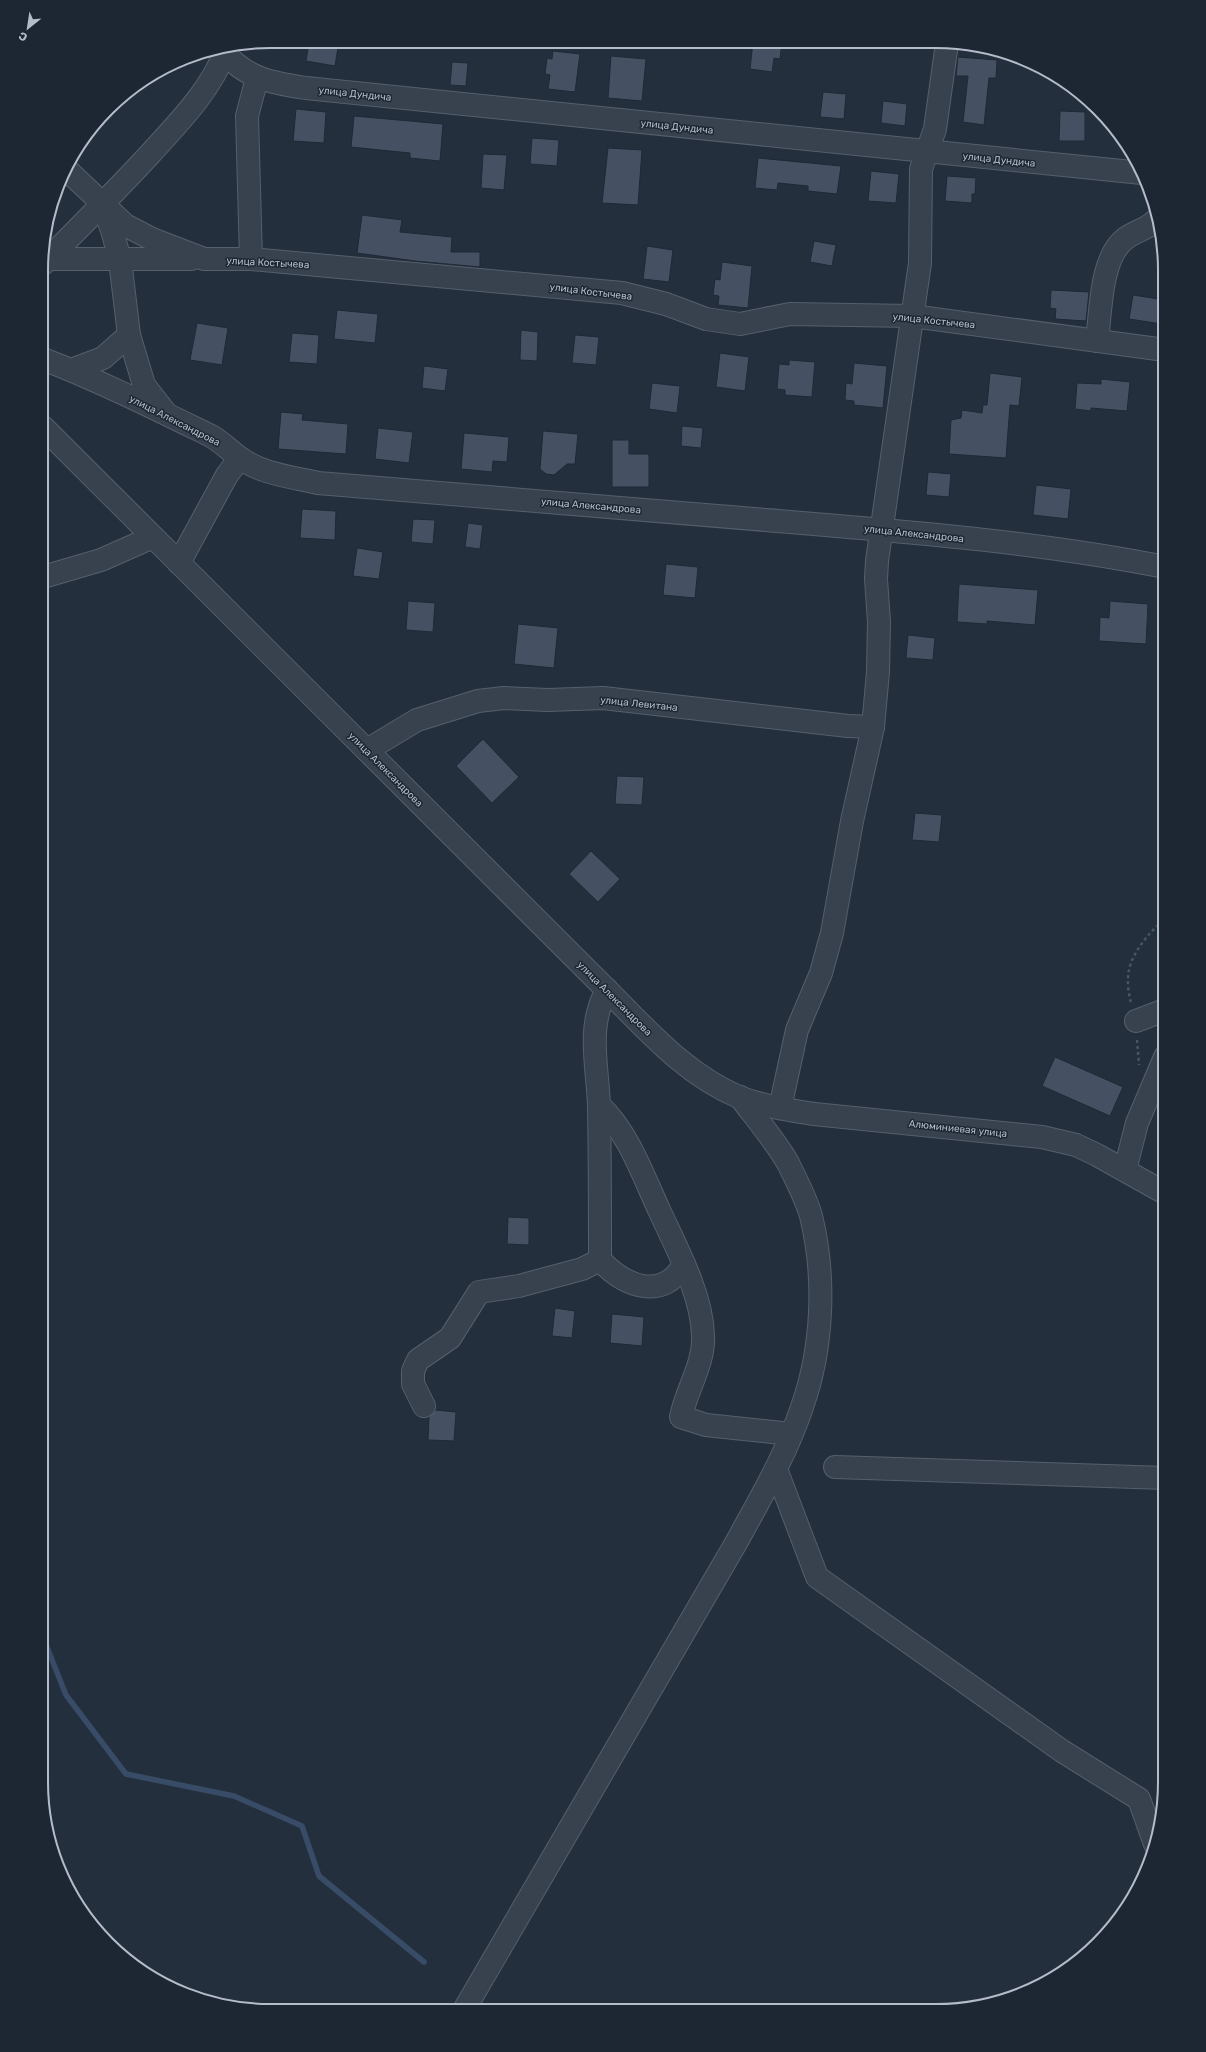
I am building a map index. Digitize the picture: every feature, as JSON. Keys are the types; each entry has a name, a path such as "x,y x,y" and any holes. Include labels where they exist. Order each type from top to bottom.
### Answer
{"street":[{"path":"780,1108 797,1030 821,973 832,933 852,821 872,727 878,672 879,622 876,573 920,263 921,169 935,129 946,48"},
{"name":"улица Дундича","path":"225,52 240,68 257,78 275,84 1135,172"},
{"path":"48,259 102,206 187,113 202,95 223,53"},
{"path":"251,259 247,116 257,78"},
{"name":"улица Костычева","path":"70,173 102,206 125,225 152,239 204,259 251,259 622,293 666,304 706,318 740,324 790,314 912,316 1158,349"},
{"path":"102,206 112,230 120,260 129,335 144,385 167,414"},
{"path":"1097,341 1106,272 1115,249 1126,238 1149,227 1153,223"},
{"path":"48,261 204,259"},
{"path":"70,370 103,358 129,335"},
{"name":"улица Александрова","path":"48,361 167,414 216,439 240,458 272,473 318,483 882,529 1051,548 1116,557 1158,566"},
{"name":"улица Александрова","path":"48,432 671,1053 695,1072 740,1097"},
{"path":"179,563 227,475 240,458"},
{"path":"48,575 107,557 153,537"},
{"name":"улица Левитана","path":"367,750 417,720 478,701 504,698 548,700 603,698 848,726 872,727"},
{"path":"607,990 596,1015 594,1033 599,1105 600,1260 609,1269 632,1284 652,1287 669,1283 677,1276 684,1264"},
{"path":"1136,1021 1158,1013"},
{"path":"1125,1170 1137,1123 1158,1074"},
{"path":"467,2004 736,1543 776,1469 802,1407 816,1356 819,1303 819,1261 810,1215 797,1182 787,1162 740,1097"},
{"name":"Алюминиевая улица","path":"740,1097 780,1108 814,1114 1042,1137 1076,1145 1158,1189"},
{"path":"599,1105 614,1122 630,1146 684,1264 698,1305 704,1335 702,1350 683,1404 681,1417 706,1425 791,1434"},
{"path":"424,1406 413,1384 413,1371 418,1360 450,1338 478,1292 519,1286 582,1269 600,1260"},
{"path":"835,1467 1158,1478"},
{"path":"776,1469 817,1577 1062,1752 1140,1799 1152,1834"}],"building":[{"path":"308,48 338,48 335,66 306,61"},
{"path":"752,48 781,48 780,59 774,58 772,72 750,69"},
{"path":"553,51 580,54 575,92 548,89 550,75 545,74 547,58 552,59"},
{"path":"611,56 646,59 642,101 608,98"},
{"path":"958,57 997,60 996,78 989,78 984,125 963,122 968,76 956,76"},
{"path":"452,62 468,63 466,86 450,85"},
{"path":"823,92 846,94 844,119 820,117"},
{"path":"883,101 907,104 905,126 881,123"},
{"path":"296,109 326,112 324,143 293,141"},
{"path":"1060,111 1085,112 1085,141 1059,141"},
{"path":"354,116 443,124 440,161 410,158 410,153 351,147"},
{"path":"532,138 559,140 557,166 530,164"},
{"path":"608,148 642,150 638,205 602,203"},
{"path":"483,154 507,155 504,190 481,188"},
{"path":"758,158 841,166 837,194 808,191 808,186 778,183 777,190 755,188"},
{"path":"871,171 899,174 896,203 868,201"},
{"path":"947,176 976,178 975,194 972,194 972,203 945,201"},
{"path":"362,215 402,220 400,232 452,237 451,252 480,252 480,267 415,261 357,253"},
{"path":"814,241 836,245 832,266 810,262"},
{"path":"647,246 673,250 669,282 643,279"},
{"path":"722,262 752,266 748,308 718,305 719,296 713,295 715,279 720,280"},
{"path":"1051,290 1089,292 1086,321 1055,319 1056,309 1050,308"},
{"path":"1133,295 1158,299 1158,323 1129,319"},
{"path":"337,310 378,314 375,343 334,339"},
{"path":"197,323 228,328 222,365 190,360"},
{"path":"521,330 538,332 537,361 520,360"},
{"path":"292,333 319,335 317,364 289,362"},
{"path":"575,335 599,337 596,365 572,363"},
{"path":"720,353 749,357 745,391 716,387"},
{"path":"789,360 815,362 812,397 785,395 785,390 777,389 779,364 789,365"},
{"path":"854,363 887,366 883,408 854,405 854,401 845,400 846,383 852,384"},
{"path":"424,366 448,369 445,391 422,388"},
{"path":"990,373 1022,377 1019,406 1010,405 1006,458 949,454 951,420 961,418 962,410 982,413 983,405 987,405"},
{"path":"1101,379 1130,382 1127,411 1091,408 1091,411 1075,409 1077,383 1101,384"},
{"path":"652,383 680,386 677,413 649,409"},
{"path":"281,412 303,414 302,420 348,424 346,454 278,449"},
{"path":"682,426 703,428 701,448 681,446"},
{"path":"378,428 413,432 409,463 375,459"},
{"path":"543,431 578,434 575,464 567,464 554,475 546,474 540,469"},
{"path":"464,433 509,437 507,462 493,461 492,472 461,469"},
{"path":"612,440 629,440 629,454 649,454 649,487 612,487"},
{"path":"928,472 951,474 949,497 926,495"},
{"path":"1036,485 1071,489 1068,519 1033,515"},
{"path":"302,509 336,511 335,540 300,538"},
{"path":"413,519 435,520 433,544 411,542"},
{"path":"468,523 483,525 480,549 465,547"},
{"path":"357,548 383,552 379,579 353,576"},
{"path":"666,564 698,567 695,598 663,595"},
{"path":"959,584 1038,590 1035,625 987,621 987,624 957,622"},
{"path":"408,601 435,603 433,632 406,630"},
{"path":"1110,601 1148,604 1146,644 1099,641 1100,617 1109,618"},
{"path":"518,624 558,628 554,668 514,664"},
{"path":"908,635 935,638 933,660 906,658"},
{"path":"483,739 519,777 492,803 456,766"},
{"path":"617,776 644,777 642,805 615,804"},
{"path":"915,813 942,815 939,842 912,840"},
{"path":"591,851 620,879 598,902 569,874"},
{"path":"1055,1057 1123,1087 1110,1116 1042,1086"},
{"path":"508,1217 529,1218 529,1245 507,1244"},
{"path":"555,1308 575,1311 572,1338 552,1336"},
{"path":"612,1314 644,1317 642,1346 610,1343"},
{"path":"435,1410 456,1412 454,1441 428,1440 429,1417"}],"waterway":[{"path":"48,1650 66,1695 126,1774 234,1796 302,1826 319,1876 424,1962"}]}
